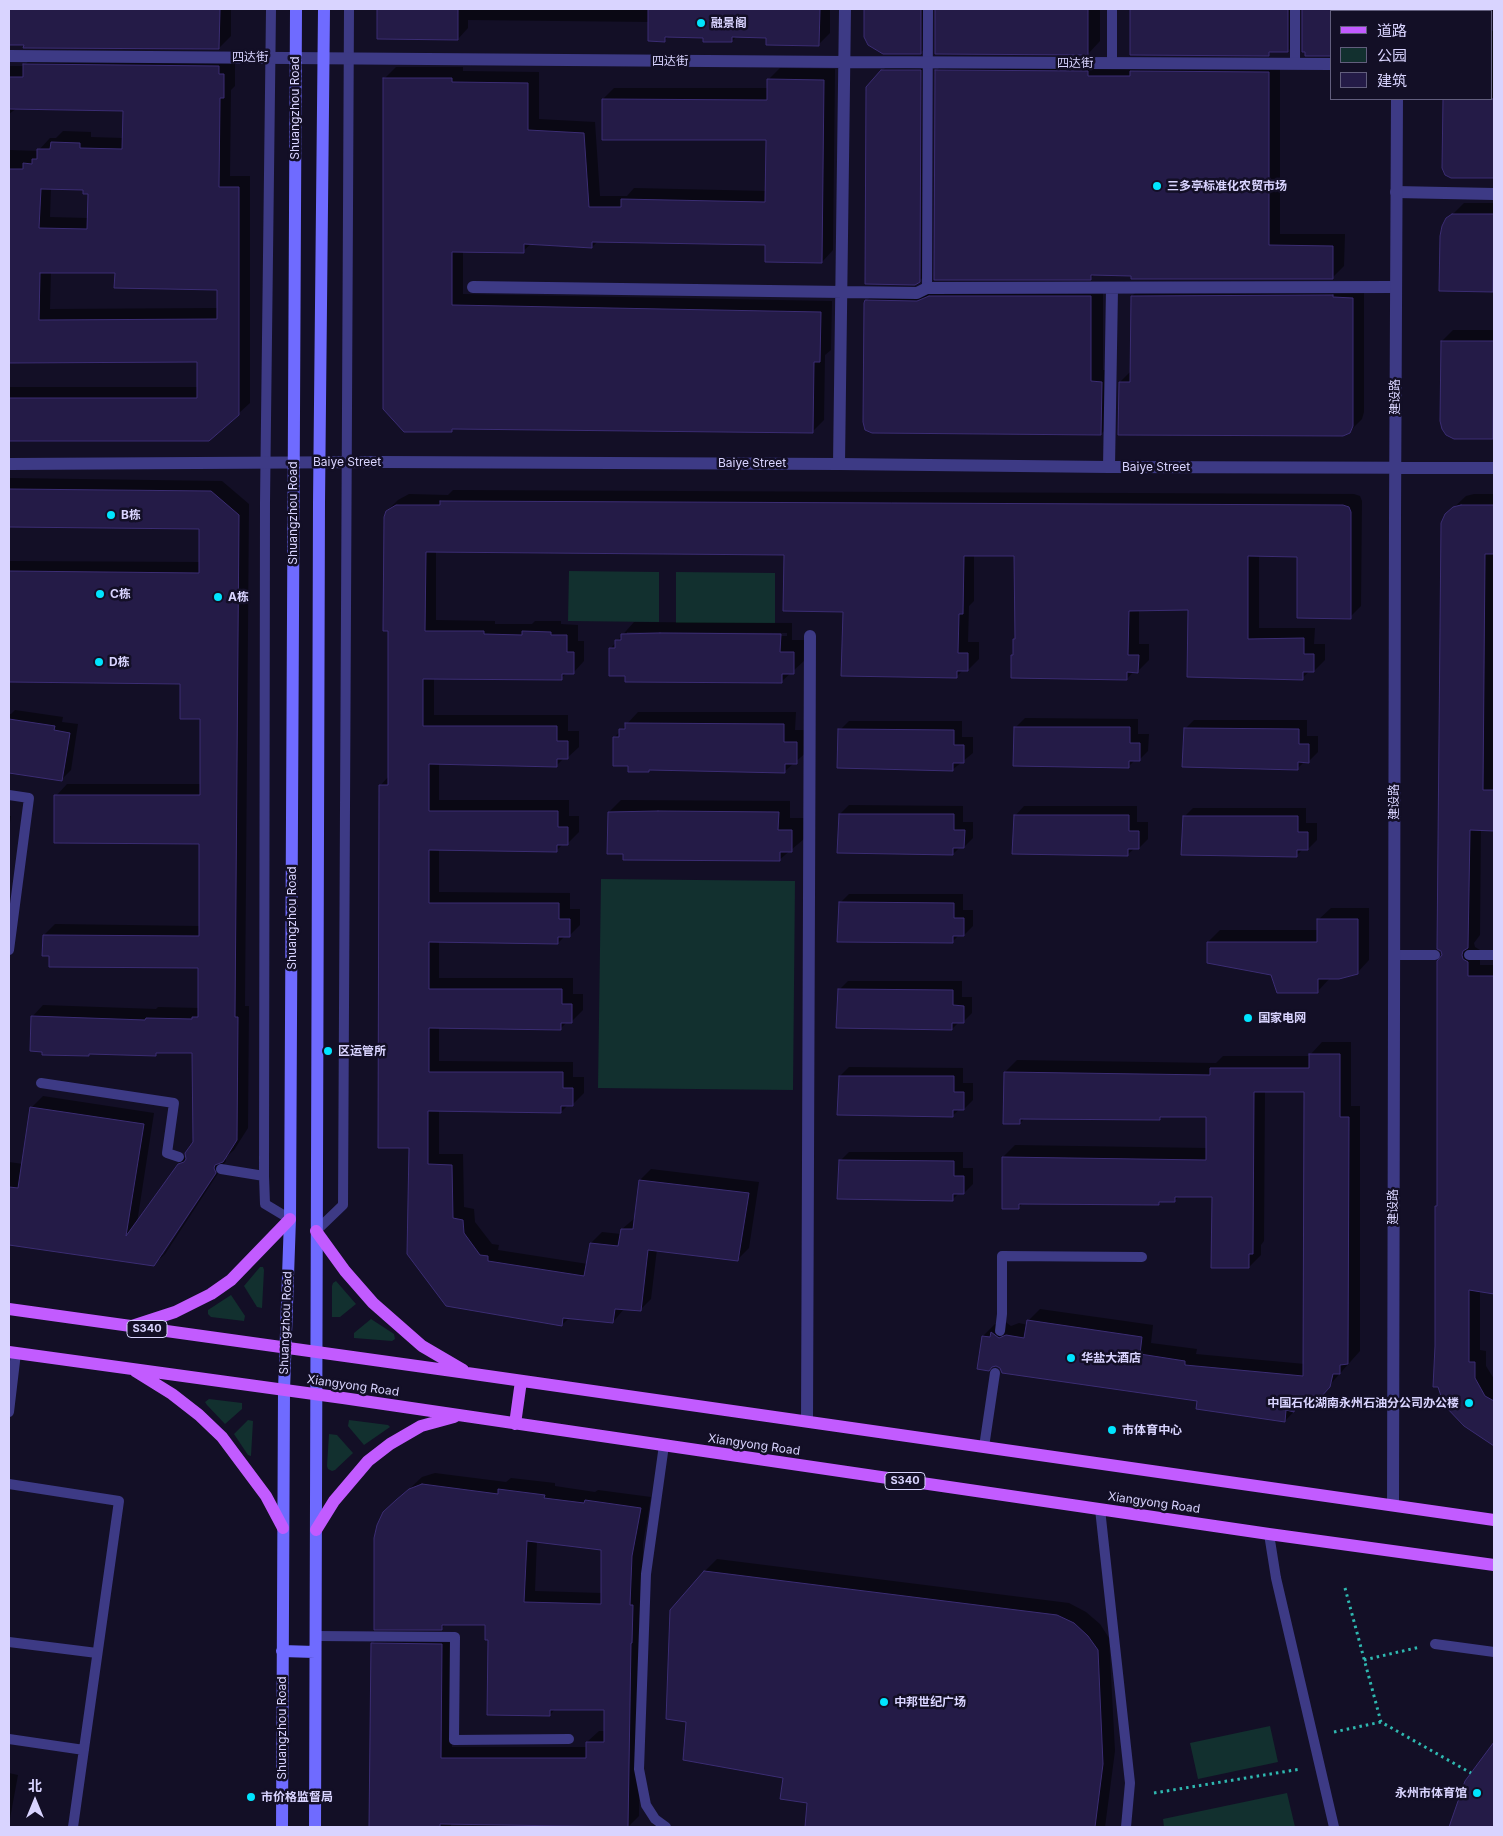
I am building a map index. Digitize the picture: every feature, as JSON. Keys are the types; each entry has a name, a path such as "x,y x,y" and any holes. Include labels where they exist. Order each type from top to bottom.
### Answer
{"main road":[{"name":"Shuangzhou Road","path":"282,1827 284,1390 290,1220 296,9"},
{"name":"Shuangzhou Road","path":"315,1827 319,462 324,9"},
{"path":"129,1327 175,1312 211,1294 232,1280 290,1220"},
{"path":"316,1231 345,1271 378,1308 422,1346 467,1373"},
{"name":"S340","path":"9,1309 1494,1520"},
{"name":"Xiangyong Road","path":"12,1352 315,1394 1269,1534 1494,1565"},
{"path":"131,1369 172,1394 199,1414 222,1437 266,1496 283,1528"},
{"path":"515,1424 521,1381"},
{"path":"316,1530 334,1501 368,1461 390,1444 421,1426 460,1416"},
{"path":"282,1651 316,1652"}],"street":[{"path":"838,464 845,9"},
{"name":"四达街","path":"9,56 1330,64"},
{"name":"建设路","path":"1393,1505 1397,100"},
{"path":"1396,192 1494,194"},
{"path":"474,287 917,293 927,288 1396,287"},
{"path":"1109,467 1112,288"},
{"name":"Baiye Street","path":"9,464 346,462 1494,468"},
{"path":"807,1421 810,636"}],"lane":[{"path":"271,9 266,463 264,1176 265,1204 290,1220"},
{"path":"316,1231 343,1205 348,9"},
{"path":"927,288 928,9"},
{"path":"1112,9 1112,63"},
{"path":"1295,9 1295,63"},
{"path":"9,795 29,798 9,950"},
{"path":"1394,955 1435,955"},
{"path":"1469,955 1494,955"},
{"path":"41,1083 174,1103 167,1153 179,1156"},
{"path":"221,1169 264,1176"},
{"path":"1000,1331 1002,1314 1002,1256 1142,1256"},
{"path":"9,1412 12,1352"},
{"path":"984,1447 995,1373"},
{"path":"664,1445 646,1574 639,1769 646,1805 655,1819 666,1827"},
{"path":"9,1484 119,1501 73,1827"},
{"path":"1100,1509 1130,1783 1126,1827"},
{"path":"1269,1534 1276,1578 1334,1827"},
{"path":"316,1636 455,1637 454,1740 569,1739"},
{"path":"9,1642 97,1653"},
{"path":"1436,1644 1494,1652"},
{"path":"9,1739 84,1750"}],"path":[{"path":"1346,1588 1381,1722"},
{"path":"1364,1660 1436,1644"},
{"path":"1334,1732 1381,1722 1471,1773"},
{"path":"1154,1793 1301,1769"}],"green space":[{"path":"569,571 659,572 659,622 568,621"},
{"path":"676,572 775,573 775,623 676,623"},
{"path":"601,879 795,881 793,1090 598,1088"},
{"path":"260,1267 263,1267 264,1270 262,1308 257,1307 244,1286"},
{"path":"336,1281 356,1304 340,1317 332,1317 332,1286"},
{"path":"231,1295 245,1316 244,1321 211,1317 208,1314 208,1310"},
{"path":"371,1319 394,1334 395,1339 392,1341 354,1338 354,1333"},
{"path":"209,1399 242,1403 242,1409 225,1424 205,1402"},
{"path":"248,1420 253,1421 251,1456 248,1455 234,1434"},
{"path":"349,1420 388,1425 390,1427 364,1445 348,1426"},
{"path":"329,1434 337,1435 353,1453 332,1471 327,1466"},
{"path":"1270,1726 1278,1762 1198,1779 1190,1743"},
{"path":"1287,1793 1295,1827 1164,1827 1163,1819"}],"building":[{"path":"9,9 220,9 219,49 23,48 24,45 9,45"},
{"path":"377,9 458,9 458,40 377,39"},
{"path":"648,9 820,9 819,46 766,45 766,38 732,37 732,42 703,42 703,38 665,37 665,42 648,41"},
{"path":"864,9 921,9 921,54 883,54 868,45 864,37"},
{"path":"935,9 1088,9 1088,55 935,54"},
{"path":"1130,9 1288,9 1288,52 1269,52 1269,56 1130,55"},
{"path":"1302,9 1332,9 1330,10 1330,56 1305,56 1305,52 1302,52"},
{"path":"23,64 219,66 219,74 224,74 224,98 220,98 219,187 239,187 239,415 209,441 9,441 9,398 197,398 197,362 9,363 9,169 23,169 23,163 32,164 32,159 37,159 37,149 50,149 51,142 80,143 80,148 122,149 123,111 9,109 9,77 23,77","holes":["41,189 83,190 83,194 88,194 87,229 39,228","40,273 115,273 114,288 217,290 217,319 39,320"]},
{"path":"881,70 921,70 920,282 915,285 865,284 866,87"},
{"name":"三多亭标准化农贸市场","path":"935,70 1088,71 1088,76 1130,76 1130,71 1269,72 1269,245 1333,246 1333,279 1131,279 1131,276 1091,275 1091,280 934,280"},
{"path":"383,78 452,78 452,82 528,83 528,130 584,133 589,207 621,207 621,199 765,202 766,140 602,140 602,99 767,100 767,79 824,80 822,263 765,262 765,245 592,242 592,248 524,244 524,253 452,252 452,305 821,312 820,362 814,362 813,433 452,429 452,432 404,432 383,409"},
{"path":"1494,99 1494,178 1451,178 1445,175 1442,168 1443,100"},
{"path":"1452,214 1494,214 1493,292 1439,291 1440,236 1446,218"},
{"path":"1333,295 1333,297 1353,298 1353,426 1350,433 1343,436 1118,435 1119,382 1130,382 1131,296"},
{"path":"929,296 1091,296 1091,381 1102,382 1101,435 872,433 865,430 863,422 865,300 917,301"},
{"path":"1441,341 1494,341 1493,439 1454,439 1446,435 1442,429 1440,421"},
{"path":"9,489 211,491 239,515 235,1017 238,1017 237,1140 223,1162 215,1165 216,1173 154,1266 9,1245 9,1187 18,1188 30,1107 144,1124 126,1236 178,1164 184,1162 186,1159 185,1153 193,1142 192,1053 156,1053 156,1056 89,1054 89,1056 42,1055 42,1052 30,1051 31,1016 145,1020 146,1018 192,1019 192,1017 198,1017 198,968 49,967 49,956 42,956 43,935 199,936 199,844 54,843 54,795 200,795 200,719 180,719 180,684 9,682 9,571 199,573 199,529 9,527"},
{"path":"440,501 1343,505 1349,507 1351,512 1351,619 1297,618 1297,557 1248,556 1248,639 1304,638 1304,654 1314,654 1314,672 1303,672 1303,680 1187,677 1188,610 1129,611 1128,655 1139,655 1138,673 1127,672 1127,680 1011,678 1011,655 1013,655 1013,639 1015,639 1014,556 964,556 963,614 959,614 958,653 968,653 968,671 957,671 957,678 841,676 843,612 783,611 784,555 426,552 425,631 484,631 484,634 522,635 522,631 551,632 551,635 567,635 567,652 574,652 574,674 562,674 562,680 423,679 423,726 557,726 557,741 568,741 568,759 557,759 557,767 429,764 429,811 558,811 558,827 568,827 568,845 557,845 557,852 429,850 429,903 559,903 559,919 570,919 570,937 558,937 558,944 429,942 429,989 562,989 562,1004 572,1004 572,1023 561,1023 561,1030 429,1028 429,1072 563,1072 563,1088 573,1088 573,1106 561,1106 561,1113 428,1111 428,1164 452,1165 453,1218 463,1220 464,1233 480,1255 488,1256 488,1261 584,1276 590,1243 618,1246 621,1229 633,1229 639,1180 749,1193 738,1261 648,1250 641,1311 615,1309 613,1323 563,1318 562,1326 446,1306 407,1254 409,1148 378,1148 379,785 388,785 388,631 383,631 384,517 386,511 396,505 440,505"},
{"path":"1461,505 1494,505 1494,554 1485,554 1483,790 1494,790 1494,831 1470,830 1468,948 1463,951 1462,955 1463,959 1468,962 1468,976 1494,976 1494,1294 1469,1290 1469,1362 1475,1362 1475,1378 1485,1396 1494,1401 1494,1446 1464,1426 1444,1405 1438,1387 1433,1387 1435,1346 1435,1206 1437,1206 1437,961 1442,955 1441,951 1437,949 1441,523 1445,514 1453,507"},
{"path":"621,634 781,634 780,652 794,652 794,674 782,674 782,683 625,682 625,676 609,676 609,648 615,648 615,640 621,640"},
{"path":"9,719 55,726 54,730 70,733 62,781 9,773"},
{"path":"625,723 784,724 784,742 797,742 797,764 785,764 785,773 649,770 649,772 628,772 628,766 613,766 613,737 619,737 619,729 625,729"},
{"path":"1014,727 1130,727 1130,743 1140,743 1140,761 1129,761 1129,768 1013,766"},
{"path":"1184,728 1299,729 1299,744 1309,744 1309,763 1298,762 1298,770 1182,767"},
{"path":"838,729 954,730 954,745 964,745 964,763 953,763 953,771 837,768"},
{"path":"608,812 779,812 778,830 792,830 792,852 780,852 780,861 623,860 623,854 607,854"},
{"path":"839,814 954,814 954,830 965,830 964,848 953,848 953,855 837,853"},
{"path":"1014,815 1129,815 1129,831 1139,831 1139,849 1128,849 1128,856 1012,854"},
{"path":"1183,816 1298,816 1298,832 1308,832 1308,850 1297,850 1297,857 1181,855"},
{"path":"839,902 954,903 954,918 964,918 964,936 953,936 953,943 837,942"},
{"path":"1317,919 1358,919 1358,974 1339,979 1318,979 1318,993 1277,993 1271,975 1207,963 1207,942 1317,942"},
{"path":"838,989 953,990 953,1005 964,1006 964,1023 952,1023 952,1030 836,1028"},
{"path":"1309,1054 1340,1054 1340,1117 1349,1117 1348,1364 1340,1365 1340,1374 1333,1374 1330,1387 1319,1399 1306,1405 1295,1405 1294,1412 1286,1410 1285,1422 1196,1409 1197,1401 1002,1373 1000,1368 996,1366 992,1367 989,1371 977,1369 982,1336 990,1337 991,1332 999,1338 1006,1335 1024,1338 1027,1320 1142,1337 1140,1354 1185,1361 1185,1365 1303,1376 1304,1092 1254,1092 1253,1254 1249,1254 1249,1268 1211,1268 1212,1197 1175,1197 1175,1202 1159,1202 1159,1205 1019,1204 1019,1209 1002,1209 1002,1157 1206,1160 1206,1117 1160,1117 1160,1120 1020,1119 1020,1124 1003,1124 1004,1072 1210,1075 1210,1068 1309,1068"},
{"path":"839,1076 954,1076 954,1092 964,1092 964,1110 953,1110 953,1117 837,1115"},
{"path":"839,1160 954,1161 954,1176 964,1176 964,1194 953,1194 953,1201 837,1199"},
{"path":"422,1484 498,1494 498,1489 545,1495 544,1498 584,1503 585,1500 641,1508 632,1556 630,1605 633,1605 628,1827 440,1824 440,1827 369,1827 371,1643 442,1644 441,1758 586,1758 586,1742 604,1742 604,1710 550,1710 550,1716 487,1715 488,1640 485,1640 485,1625 442,1625 442,1630 374,1630 374,1538 377,1525 383,1512 409,1489","holes":["527,1541 601,1550 601,1604 524,1602"]},
{"name":"中邦世纪广场","path":"704,1571 1057,1615 1074,1623 1088,1636 1098,1650 1103,1764 1095,1827 805,1827 807,1803 780,1799 783,1778 683,1760 686,1722 666,1719 670,1610"},
{"name":"永州市体育馆","path":"1494,1742 1494,1827 1449,1827 1465,1781"}],"place":[{"name":"融景阁","path":"701,23"},
{"name":"三多亭标准化农贸市场","path":"1157,186"},
{"name":"B栋","path":"111,515"},
{"name":"C栋","path":"100,594"},
{"name":"A栋","path":"218,597"},
{"name":"D栋","path":"99,662"},
{"name":"国家电网","path":"1248,1018"},
{"name":"区运管所","path":"328,1051"},
{"name":"华盐大酒店","path":"1071,1358"},
{"name":"中国石化湖南永州石油分公司办公楼","path":"1469,1403"},
{"name":"市体育中心","path":"1112,1430"},
{"name":"中邦世纪广场","path":"884,1702"},
{"name":"永州市体育馆","path":"1477,1793"},
{"name":"市价格监督局","path":"251,1797"}]}
